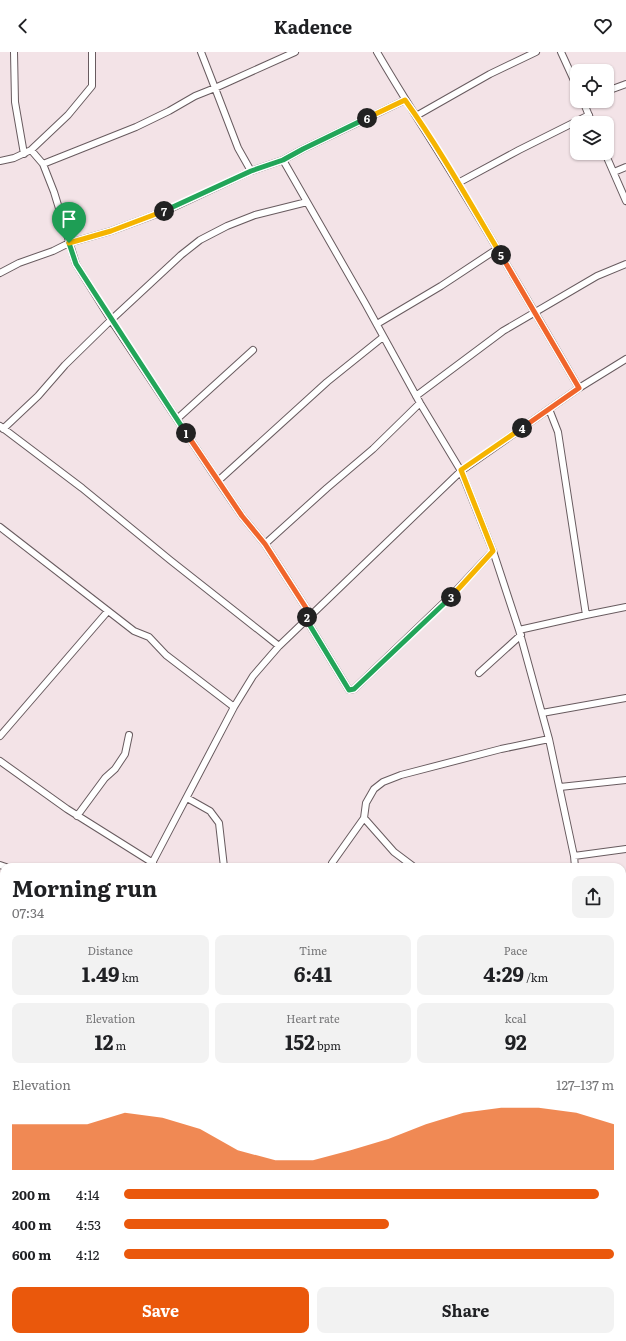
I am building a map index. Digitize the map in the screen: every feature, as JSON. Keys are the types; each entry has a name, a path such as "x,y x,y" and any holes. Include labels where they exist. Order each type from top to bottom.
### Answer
{"street":[{"path":"14,52 15,102 24,154"},
{"path":"0,161 14,158 31,150 68,115 92,86 92,52"},
{"path":"201,52 238,148 251,171"},
{"path":"43,164 136,127 169,112 196,96 295,52"},
{"path":"377,52 405,100 458,183 579,388"},
{"path":"416,116 490,74 536,52"},
{"path":"562,52 570,71"},
{"path":"614,88 626,84"},
{"path":"0,273 19,263 53,251 69,243 111,231 170,208 251,171 283,160 405,100"},
{"path":"458,183 589,115 586,108"},
{"path":"31,150 43,164 54,192 76,264 111,320 218,481 242,516 265,544 308,616 349,690 354,689 452,595 493,551"},
{"path":"283,160 384,336 420,403 461,470 493,551 520,632 549,739 575,863"},
{"path":"608,160 626,201"},
{"path":"614,172 626,166"},
{"path":"279,646 82,488 1,428 38,396 65,365 111,320 181,255 200,240 255,214 307,202"},
{"path":"377,324 441,286 497,249"},
{"path":"416,396 503,331 535,314 597,276 626,264"},
{"path":"218,481 327,382 384,336"},
{"path":"177,419 253,350"},
{"path":"152,863 234,707 253,676 279,646 308,616 386,544 461,470 579,388 626,359"},
{"path":"265,544 326,488 373,449 420,403"},
{"path":"549,409 558,432 586,615"},
{"path":"0,527 108,612 134,631 149,637 166,655 234,707"},
{"path":"479,673 520,632 586,615 626,607"},
{"path":"0,736 108,612"},
{"path":"542,713 626,698"},
{"path":"77,816 105,778 115,769 125,754 129,735"},
{"path":"332,863 364,818 366,803 374,789 383,782 401,775 501,749 549,739"},
{"path":"0,761 77,816 148,863"},
{"path":"560,787 626,780"},
{"path":"187,798 210,811 219,823 224,863"},
{"path":"364,818 394,852 409,863"},
{"path":"574,856 626,849"}],"route":[{"path":"405,100 463,191 579,388 461,470 493,551 452,595 354,689 349,690 306,619 310,614 265,544 242,516 111,320 76,264 69,243 111,231 170,208 251,171 283,160 405,100"}]}
